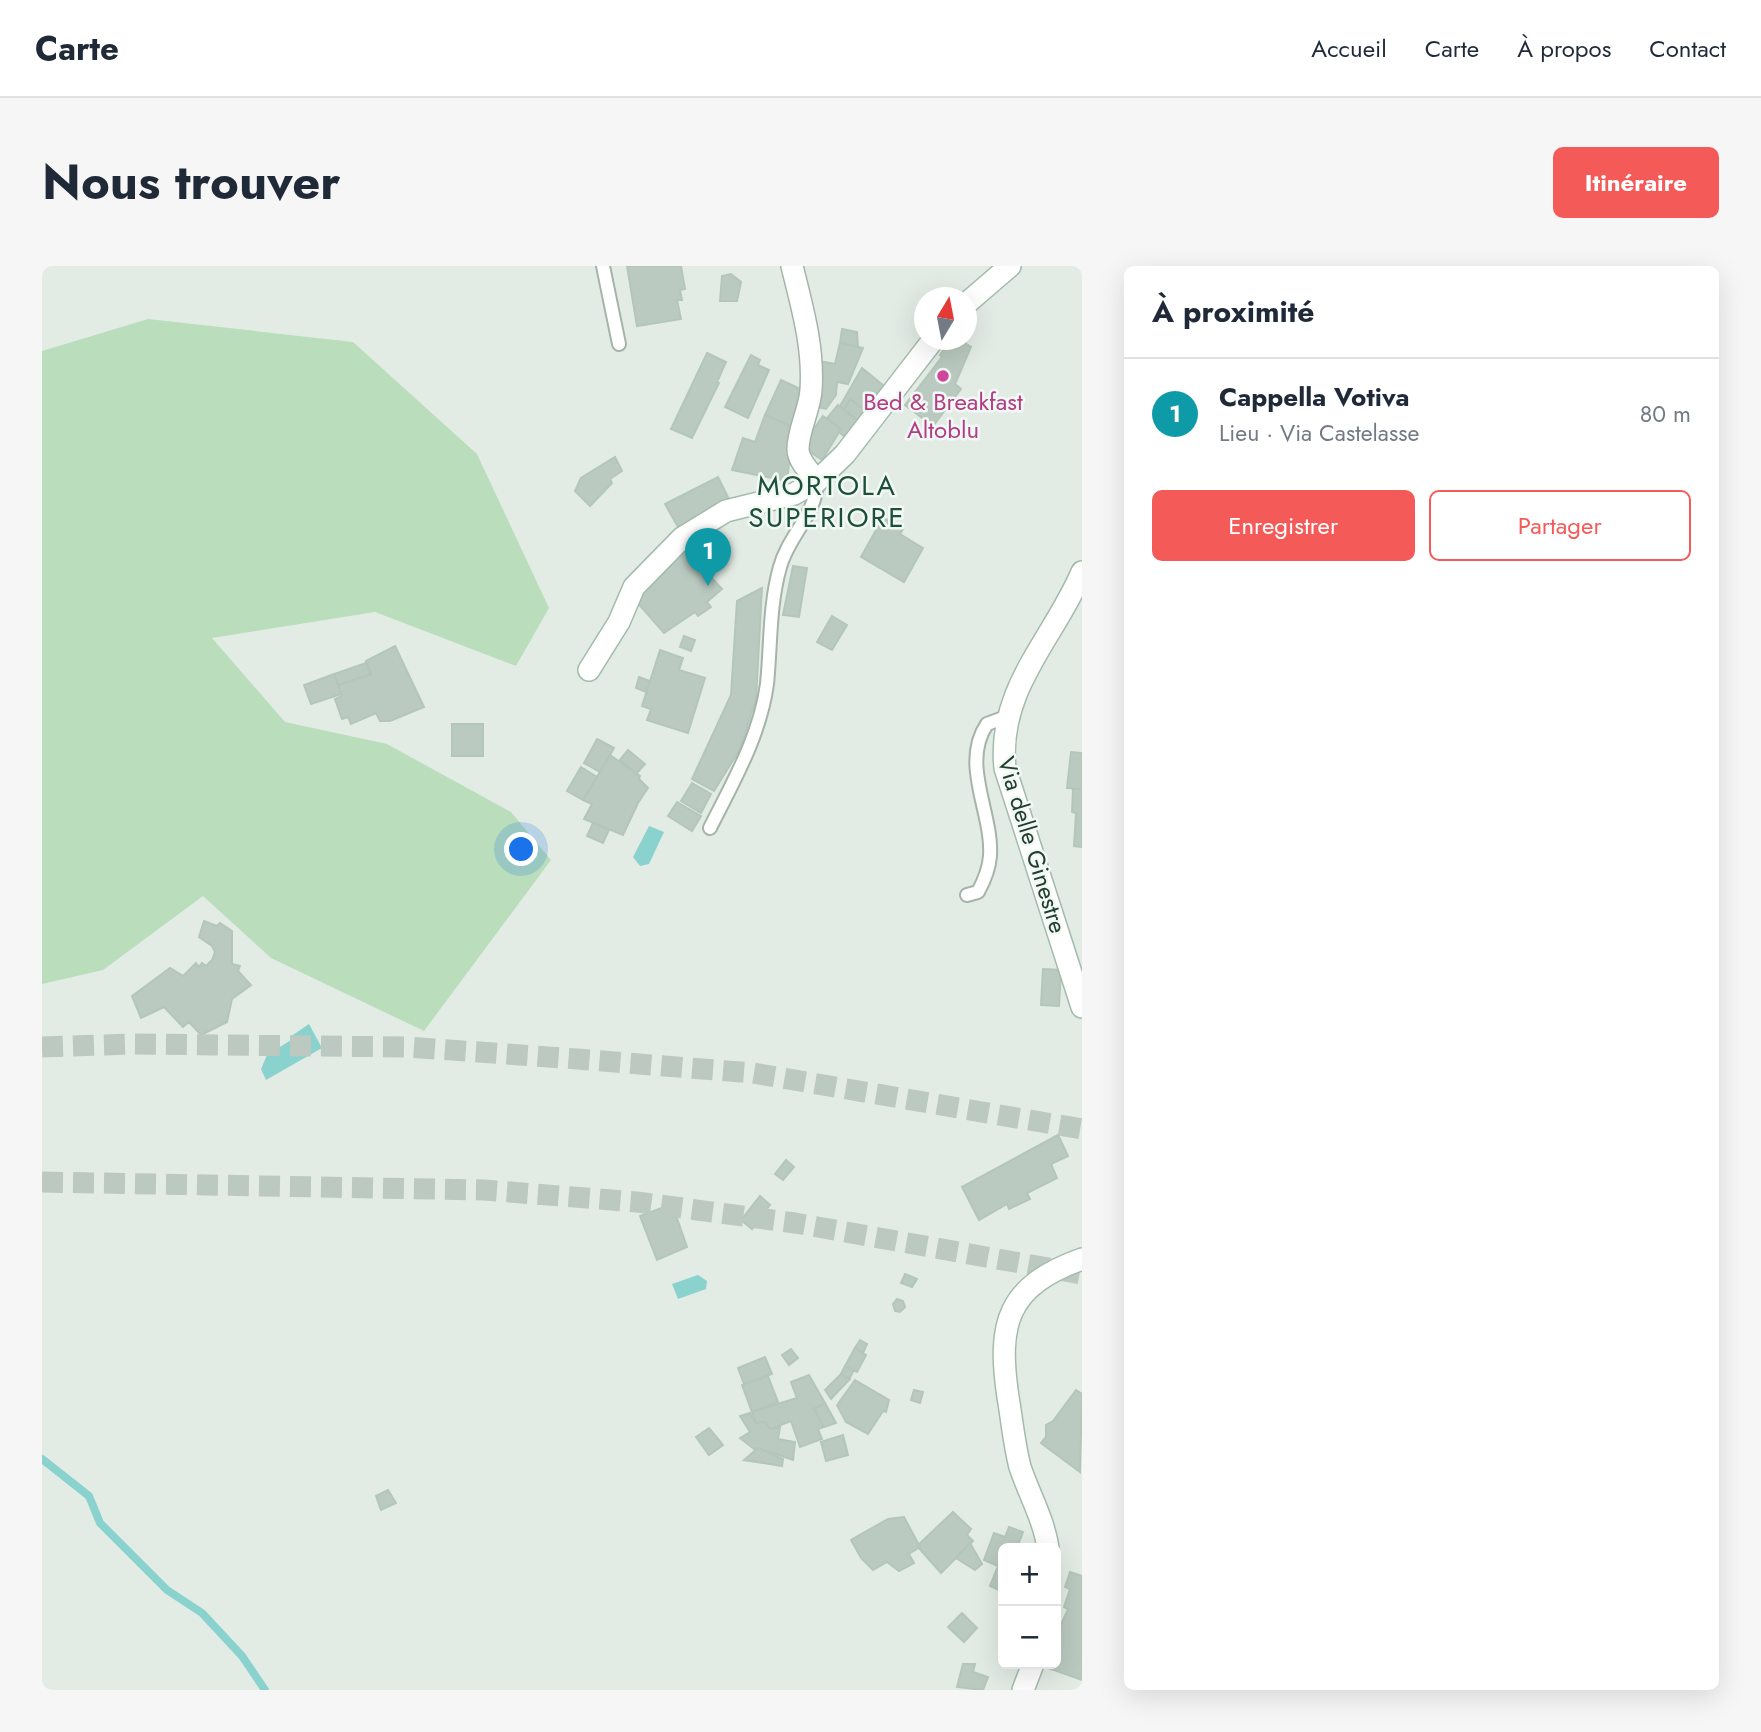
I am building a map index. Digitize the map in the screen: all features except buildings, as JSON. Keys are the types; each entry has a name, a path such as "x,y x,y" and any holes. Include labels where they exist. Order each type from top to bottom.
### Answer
{"street":[{"path":"792,266 808,328 810,354 811,391 798,449 802,462 817,481"},
{"path":"977,294 1010,266"},
{"path":"589,670 619,622 634,587 682,538 726,511 794,494 817,481 845,454 925,350"},
{"name":"Via delle Ginestre","path":"1082,572 1068,606 1025,671 1006,716 1002,741 1005,768 1082,1007"},
{"path":"1046,1543 1019,1463 1014,1439 1004,1368 1005,1330 1014,1306 1032,1284 1082,1259"},
{"path":"1023,1690 1031,1669"}],"lane":[{"path":"603,266 619,344"},
{"path":"710,828 746,760 766,686 772,600 780,567 785,551 817,499 817,481"},
{"path":"967,895 978,892 987,875 990,855 977,771 977,747 987,724 1006,716"}],"green space":[{"path":"148,319 353,342 477,454 549,608 516,666 375,612 212,638 285,722 387,744 511,812 551,860 424,1031 271,958 203,896 103,970 42,984 42,351"}],"water":[{"path":"649,826 664,832 649,864 640,866 633,857"},
{"path":"309,1024 322,1048 266,1080 261,1069 267,1055 291,1040 290,1037"},
{"path":"698,1275 707,1281 706,1289 678,1299 672,1284"}],"waterway":[{"path":"42,1459 89,1496 100,1523 167,1590 202,1613 242,1656 265,1690"}],"tunnel":[{"path":"42,1047 132,1044 408,1047 577,1059 753,1073 1082,1129"},
{"path":"42,1182 484,1190 637,1202 795,1223 1082,1274"}],"place":[{"name":"Bed & Breakfast Altoblu","path":"943,376"},
{"name":"Cappella Votiva","path":"708,586"}],"district":[{"name":"MORTOLA SUPERIORE","path":"827,501"}]}
